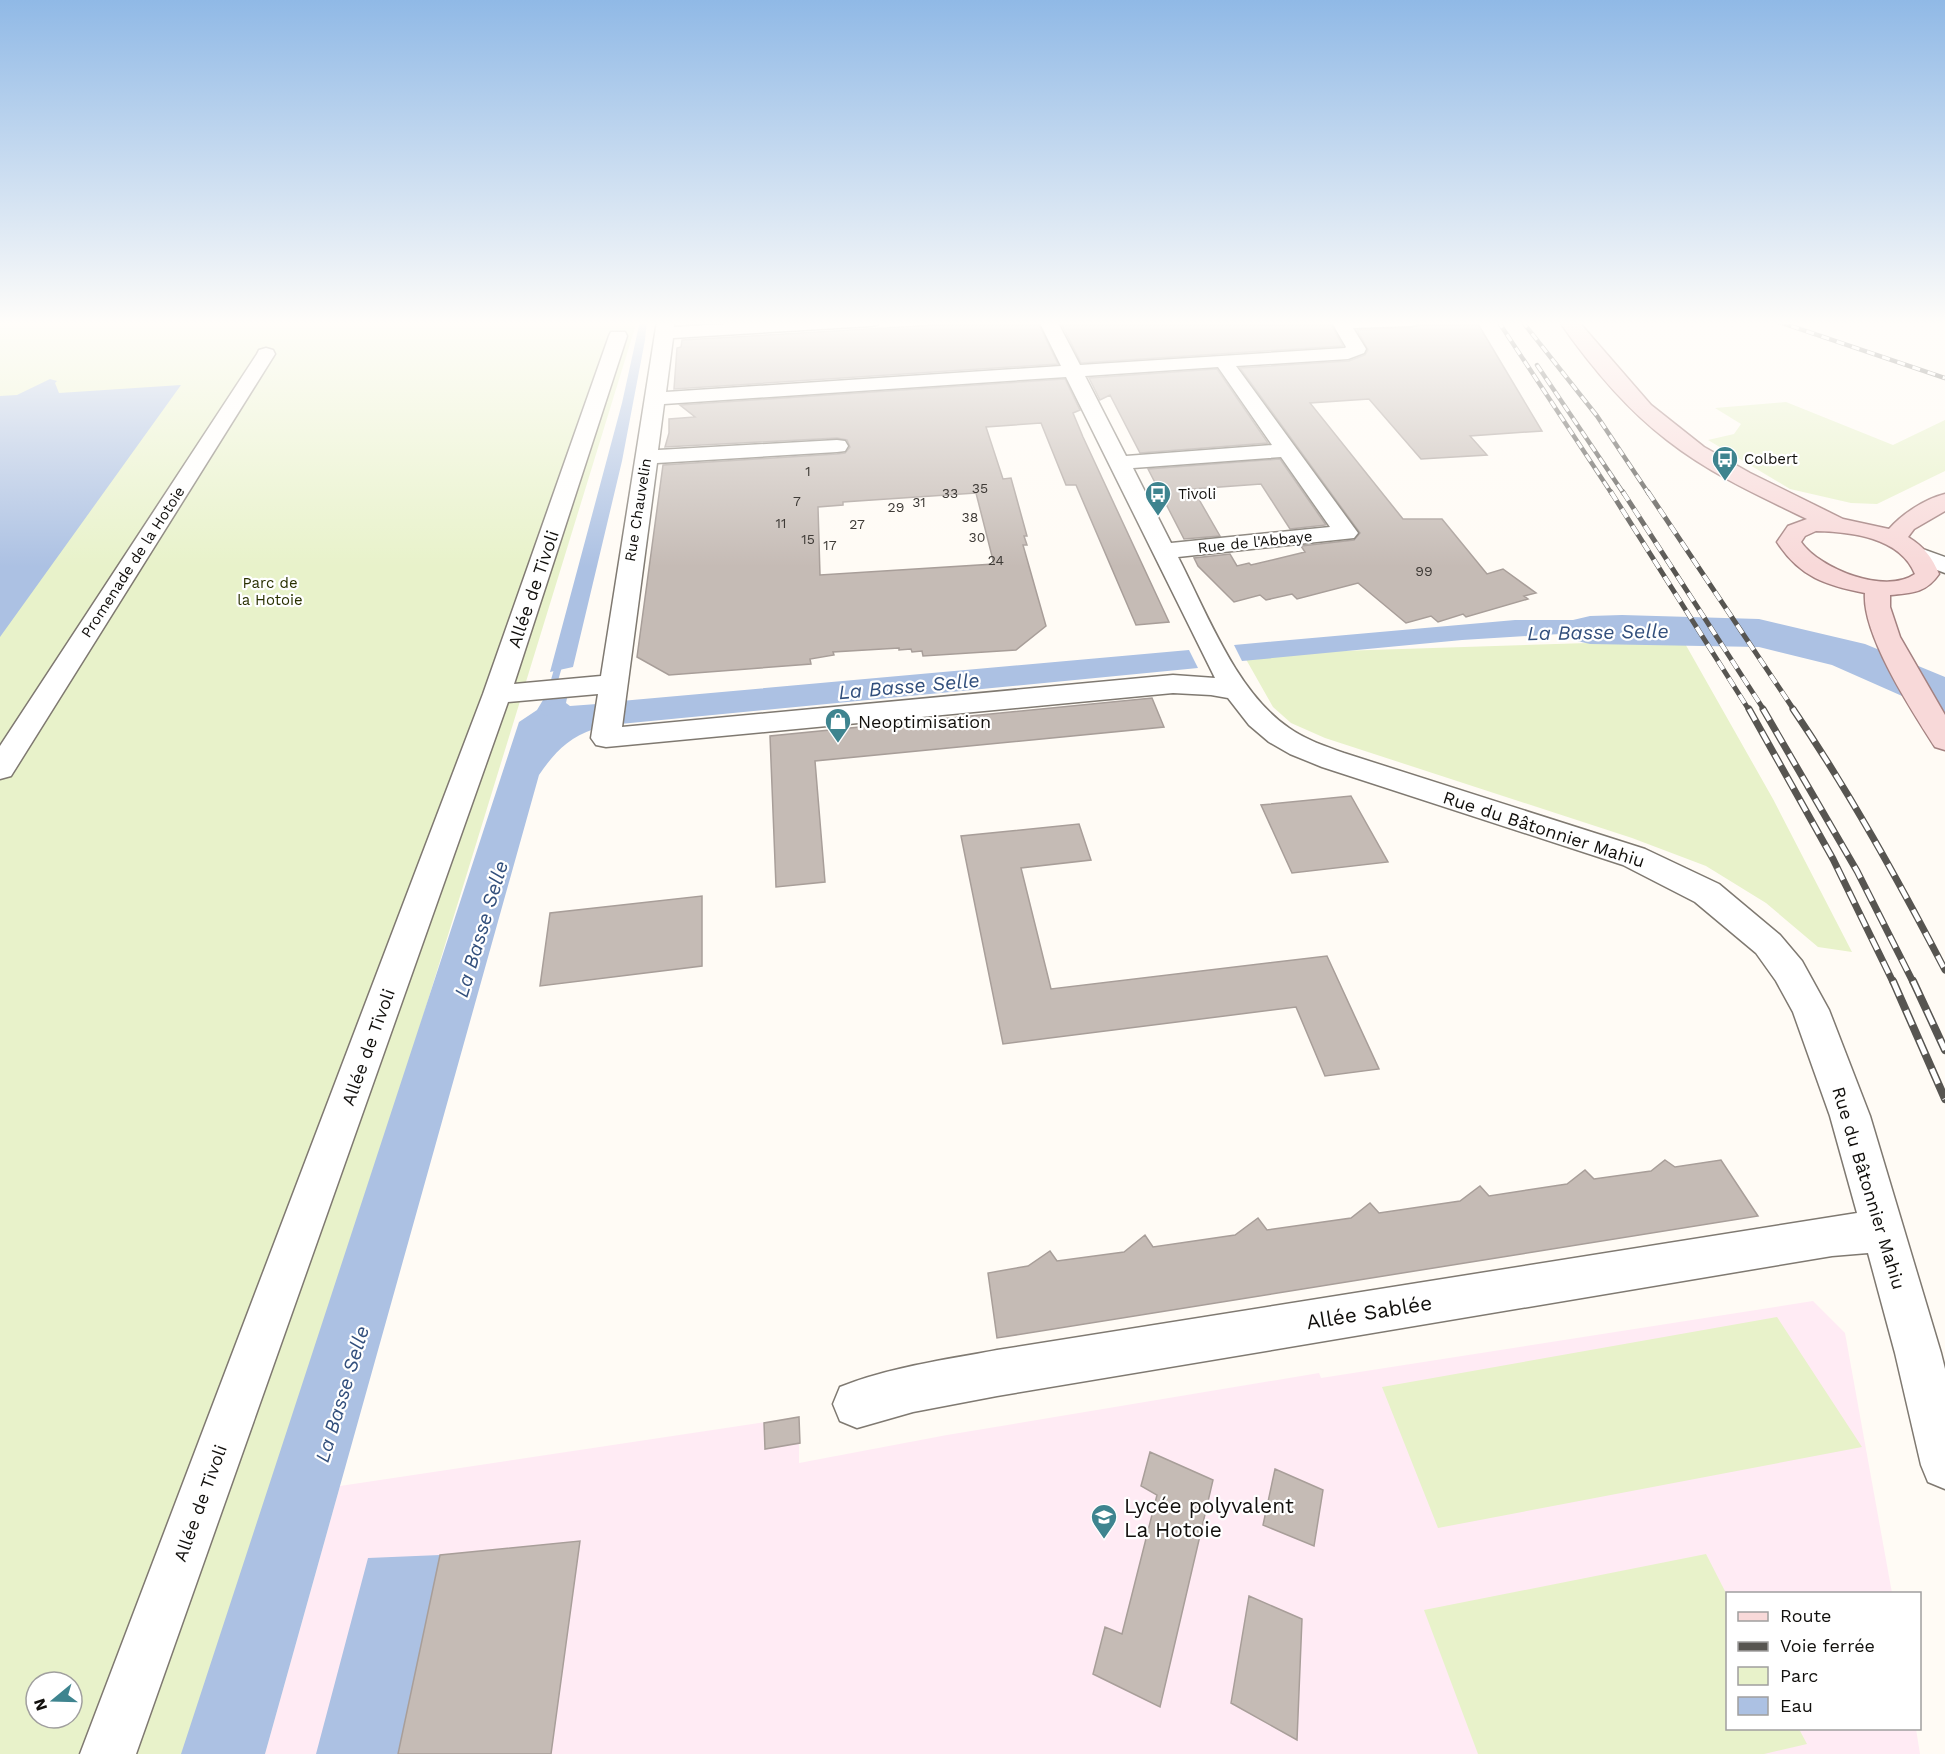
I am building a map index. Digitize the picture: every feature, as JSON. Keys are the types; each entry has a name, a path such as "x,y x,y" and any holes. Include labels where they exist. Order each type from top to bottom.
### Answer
{"main road":[{"path":"1638,403 1674,435 1749,482 1834,524"},
{"path":"1749,482 1793,534"},
{"path":"1893,539 1906,524 1945,501"},
{"path":"1816,524 1834,524 1871,531 1893,539 1917,554 1925,565 1927,574 1933,580 1899,588 1878,588 1852,583 1816,569 1793,551 1789,542 1793,534 1802,527 1816,524"},
{"path":"1878,588 1877,608 1895,651 1939,730"}],"street":[{"name":"Promenade de la Hotoie","path":"0,770 236,403"},
{"name":"Allée de Tivoli","path":"108,1754 497,694 595,403"},
{"name":"Rue Chauvelin","path":"653,403 606,738 1173,684 1211,686 1238,692"},
{"path":"1089,403 1221,667 1238,692"},
{"path":"1253,403 1286,450"},
{"path":"646,457 837,446"},
{"path":"1119,463 1286,450"},
{"name":"Rue de l'Abbaye","path":"1163,551 1346,533 1286,450"},
{"path":"1917,554 1945,566"},
{"path":"497,694 536,691 611,692"},
{"name":"Rue du Bâtonnier Mahiu","path":"1238,692 1265,725 1291,742 1333,760 1634,856 1707,893 1739,917 1768,944 1789,971 1811,1011 1850,1116 1918,1353 1945,1465"},
{"name":"Allée Sablée","path":"857,1404 913,1389 997,1373 1832,1236 1883,1231"}],"shaded area":[{"name":"Lycée polyvalent La Hotoie","path":"1813,1301 1845,1333 1892,1592 1726,1592 1726,1730 1916,1730 1920,1754 265,1754 340,1486 799,1417 799,1463 947,1435 1319,1373 1321,1378"}],"green space":[{"name":"Parc de la Hotoie","path":"0,403 612,403 196,1754 0,1754"},
{"path":"1788,403 1893,445 1945,420 1945,471 1877,504 1851,503 1790,489 1708,440 1734,434 1741,424 1715,408"},
{"path":"1683,640 1773,799 1852,952 1818,947 1766,903 1706,866 1632,838 1325,738 1291,723 1273,707 1243,654"},
{"path":"1777,1317 1862,1447 1438,1528 1382,1387"},
{"path":"1706,1554 1726,1593 1726,1730 1800,1730 1807,1744 1764,1754 1478,1754 1424,1610"}],"water":[{"path":"0,403 168,403 0,637"},
{"path":"622,403 633,403 622,461 573,667 550,672"},
{"path":"1515,620 1665,620 1674,636 1560,634 1462,640 1242,661 1234,645"},
{"path":"1189,650 1198,668 620,724 621,701"},
{"path":"1874,657 1945,688 1945,707 1886,677"},
{"path":"567,698 566,703 570,706 597,704 594,729 562,747 539,775 265,1754 181,1754 519,722 537,710 543,700"},
{"path":"440,1555 398,1754 316,1754 368,1558"}],"building":[{"path":"712,403 1077,403 1080,410 1073,413 1083,437 1169,622 1136,625 1076,485 1066,485 1041,423 986,427 1003,479 1011,478 1027,536 1024,536 1027,545 1023,545 1046,626 1016,650 923,656 922,651 912,652 911,649 899,650 899,648 833,652 834,655 810,659 811,664 669,675 637,657 663,465 837,454 845,453 850,447 847,440 837,438 665,447 669,433 669,419 695,417 680,405","holes":["976,493 994,564 820,575 818,507 843,505 843,502"]},
{"path":"1114,403 1240,403 1268,443 1140,453"},
{"path":"1265,403 1312,403 1310,403 1403,519 1442,519 1487,574 1503,569 1536,593 1524,596 1528,599 1466,617 1463,614 1438,622 1431,616 1406,623 1358,583 1297,599 1292,594 1266,600 1260,595 1234,602 1198,566 1194,558 1230,554 1237,566 1249,563 1251,565 1305,552 1301,546 1354,540 1360,533"},
{"path":"1372,403 1525,403 1542,431 1470,436 1487,455 1421,459"},
{"path":"1280,459 1326,525 1290,529 1261,484 1193,489 1220,536 1184,539 1148,469"},
{"path":"1152,698 1164,727 815,761 825,882 776,887 770,736"},
{"path":"1351,796 1388,862 1292,873 1261,805"},
{"path":"1079,824 1091,860 1021,868 1051,989 1327,956 1379,1069 1325,1076 1296,1007 1003,1044 961,836"},
{"path":"702,896 702,966 540,986 550,913"},
{"path":"1665,1160 1675,1167 1721,1160 1758,1216 997,1338 988,1273 1028,1266 1050,1251 1057,1261 1124,1252 1145,1235 1153,1247 1235,1235 1258,1218 1267,1230 1351,1218 1370,1203 1379,1213 1460,1201 1480,1186 1489,1196 1567,1184 1585,1170 1594,1179 1651,1171"},
{"path":"799,1417 800,1443 765,1449 764,1423"},
{"path":"1150,1452 1213,1480 1160,1707 1093,1674 1105,1627 1122,1634 1157,1495 1141,1486"},
{"path":"1275,1469 1323,1490 1314,1546 1263,1525"},
{"path":"580,1541 551,1754 398,1754 440,1555"},
{"path":"1249,1596 1302,1619 1297,1740 1231,1703"}],"waterway":[{"name":"La Basse Selle","path":"1590,630 1759,633 1848,654 1945,696"},
{"path":"546,710 560,661"}],"railway":[{"path":"1552,403 1612,494"},
{"path":"1563,403 1624,494"},
{"path":"1587,403 1649,494"},
{"path":"1611,492 1749,710"},
{"path":"1623,492 1764,710"},
{"path":"1648,492 1794,710"},
{"path":"1749,709 1833,859 1893,982"},
{"path":"1763,709 1857,871 1913,982"},
{"path":"1793,709 1873,837 1945,970"},
{"path":"1893,981 1945,1099"},
{"path":"1913,981 1945,1050"}],"place":[{"name":"Colbert","path":"1725,482"},
{"name":"Tivoli","path":"1158,517"},
{"name":"Neoptimisation","path":"838,744"},
{"name":"Lycée polyvalent La Hotoie","path":"1104,1540"}]}
